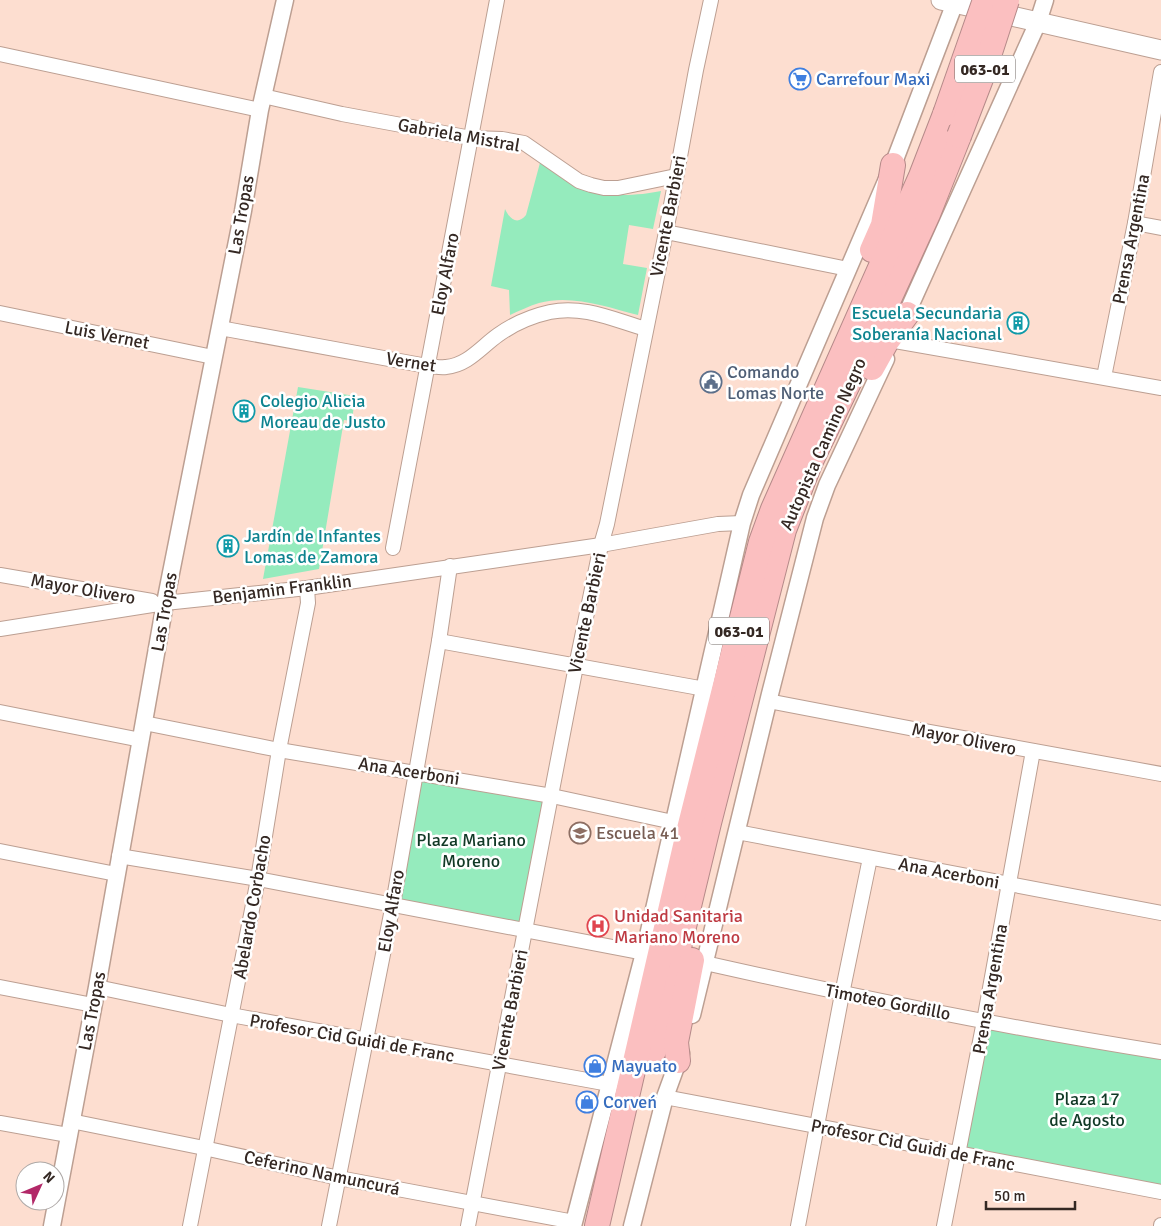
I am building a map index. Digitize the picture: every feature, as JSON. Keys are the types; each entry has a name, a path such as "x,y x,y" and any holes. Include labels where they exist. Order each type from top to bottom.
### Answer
{"highway":[{"name":"Autopista Camino Negro","path":"597,1226 688,833 713,694 761,542 773,509 921,176 985,0"},
{"name":"Autopista Camino Negro","path":"628,1226 709,823 784,530 811,461 928,214 984,71 1007,0"},
{"path":"800,450 802,426 838,329 882,225 892,165"},
{"path":"784,530 814,481 876,359 907,314"},
{"path":"673,822 682,813 713,694"},
{"path":"678,1061 676,1042 706,887 709,823"}],"main road":[{"path":"950,1 1161,50"}],"street":[{"name":"Las Tropas","path":"52,1226 97,987 165,603 220,328 262,103 285,0"},
{"name":"Eloy Alfaro","path":"392,548 497,0"},
{"name":"Vicente Barbieri","path":"468,1226 576,666 601,544 607,524 711,0"},
{"path":"628,1226 705,964 768,700 822,498 895,341 1038,22 1046,0"},
{"path":"439,641 713,694 734,550 742,523 755,486 892,165 950,1"},
{"name":"Gabriela Mistral","path":"0,54 262,103 342,114 471,138 502,139 524,143 579,181 604,188 618,188 676,176"},
{"name":"Prensa Argentina","path":"1104,377 1135,223 1161,72"},
{"path":"1135,223 1161,228"},
{"path":"666,232 848,269"},
{"name":"Vernet","path":"220,328 427,366 447,367 477,353 497,336 521,322 550,312 575,311 597,313 646,330"},
{"name":"Luis Vernet","path":"0,314 213,357"},
{"path":"895,341 1161,388"},
{"name":"Benjamin Franklin","path":"0,628 165,603 307,588 601,544 718,524 742,523"},
{"name":"Eloy Alfaro","path":"329,1226 393,904 439,641 450,566"},
{"name":"Mayor Olivero","path":"0,575 165,603"},
{"name":"Abelardo Corbacho","path":"190,1226 258,879 308,603 307,588"},
{"name":"Mayor Olivero","path":"768,700 1161,774"},
{"path":"0,712 141,740"},
{"name":"Ana Acerboni","path":"144,723 280,750 552,796 673,822"},
{"name":"Prensa Argentina","path":"944,1226 984,1021 1033,751"},
{"path":"573,1224 644,952 673,822"},
{"name":"Ana Acerboni","path":"738,832 1161,913"},
{"path":"0,851 116,874"},
{"path":"119,856 258,879 644,952"},
{"path":"798,1226 870,858"},
{"name":"Timoteo Gordillo","path":"705,964 842,994 1161,1052"},
{"path":"0,987 93,1005"},
{"name":"Profesor Cid Guidi de Franc","path":"97,987 232,1015 609,1084"},
{"name":"Profesor Cid Guidi de Franc","path":"665,1097 1161,1192"},
{"name":"Ceferino Namuncurá","path":"0,1123 69,1128 204,1148 338,1178 573,1224"}],"green space":[{"path":"541,159 569,181 588,191 619,195 661,191 653,229 629,225 623,264 647,268 638,315 601,305 564,300 539,303 510,315 509,290 491,286 505,209 514,220 520,220 526,215"},
{"path":"298,387 355,396 352,421 344,420 319,569 263,579"},
{"name":"Plaza Mariano Moreno","path":"415,772 547,795 525,931 393,904"},
{"name":"Plaza 17 de Agosto","path":"984,1021 1161,1052 1161,1192 959,1153"}],"place":[{"name":"Carrefour Maxi","path":"800,79"},
{"name":"Escuela Secundaria Soberanía Nacional","path":"1018,323"},
{"name":"Comando Lomas Norte","path":"711,382"},
{"name":"Colegio Alicia Moreau de Justo","path":"244,411"},
{"name":"Jardín de Infantes Lomas de Zamora","path":"228,546"},
{"name":"Escuela 41","path":"580,833"},
{"name":"Unidad Sanitaria Mariano Moreno","path":"598,926"},
{"name":"Mayuato","path":"595,1066"},
{"name":"Corveń","path":"587,1102"}]}
